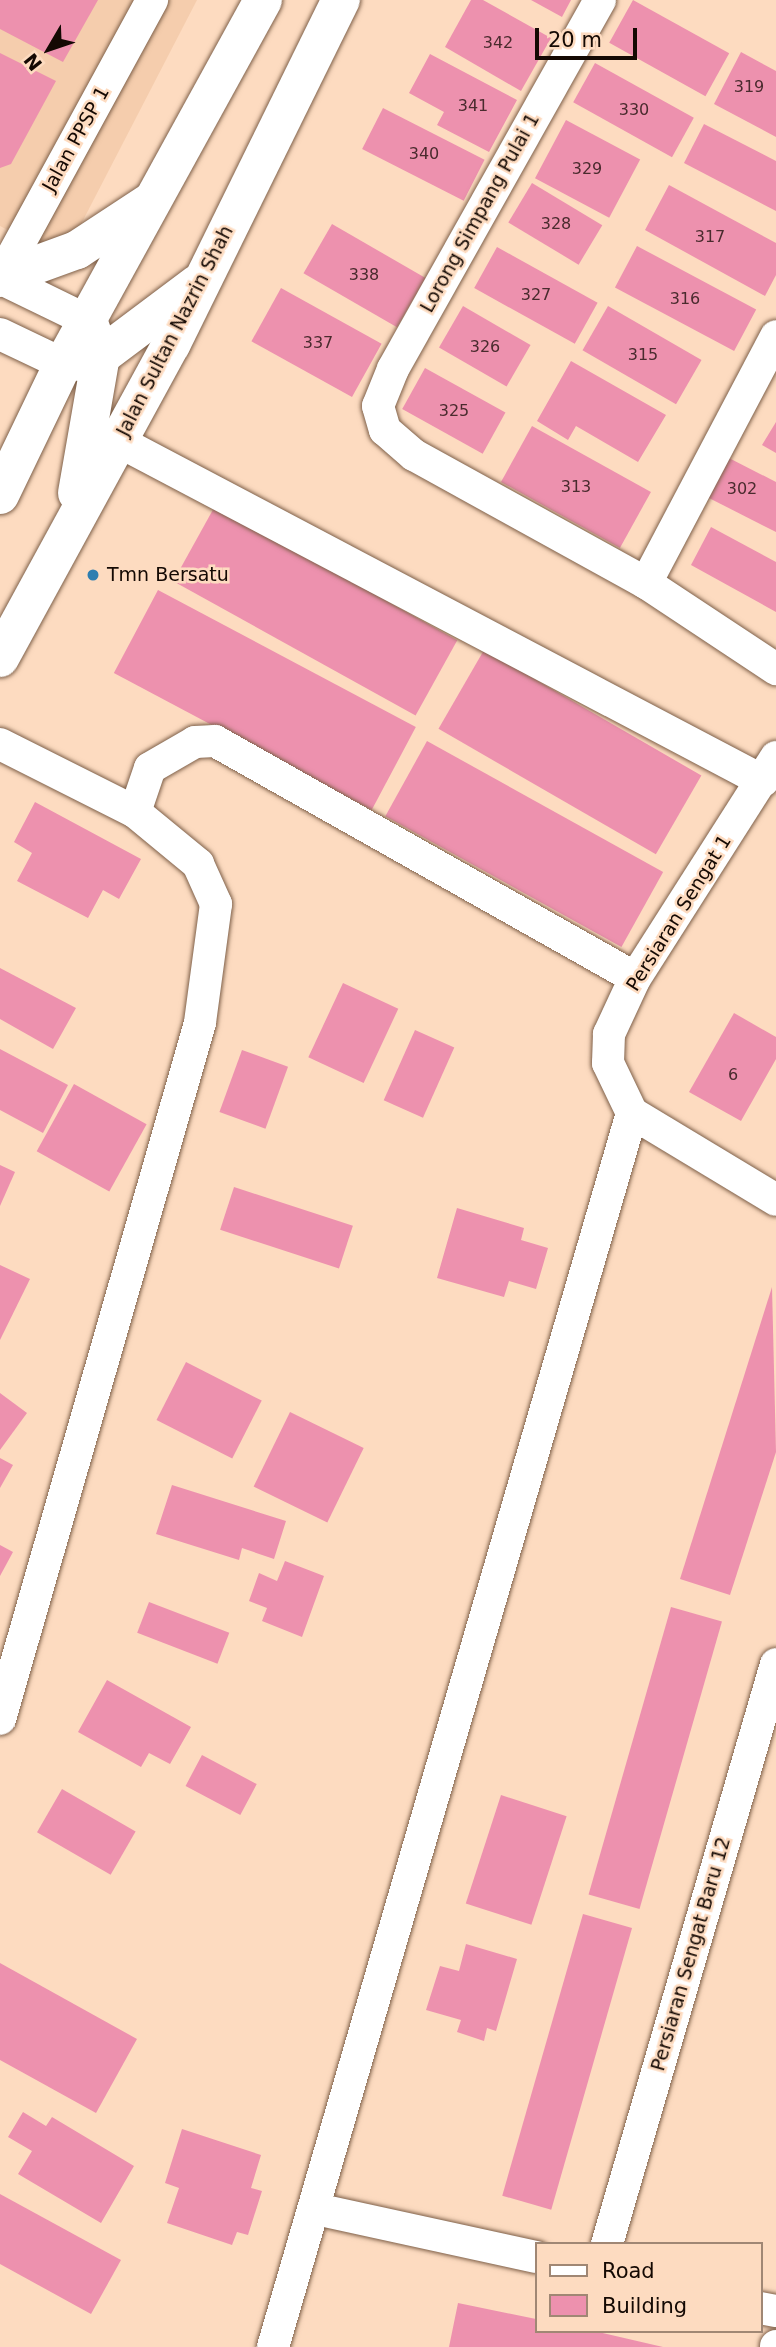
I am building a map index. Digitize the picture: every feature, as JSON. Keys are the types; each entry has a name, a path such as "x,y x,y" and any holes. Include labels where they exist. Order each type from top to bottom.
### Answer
{"highway":[{"path":"0,495 63,363 158,196 263,0"},
{"name":"Jalan Sultan Nazrin Shah","path":"0,657 204,279 341,0"},
{"path":"0,278 77,250 158,196"},
{"path":"63,363 101,356 204,279"},
{"path":"72,523 101,356 88,321"}],"street":[{"name":"Jalan PPSP 1","path":"0,278 152,0"},
{"name":"Lorong Simpang Pulai 1","path":"600,0 393,369 378,406 385,430 414,455 646,583"},
{"path":"0,278 88,321"},
{"path":"0,334 63,363"},
{"path":"776,336 646,583 776,670"},
{"path":"118,441 770,769"},
{"path":"135,812 150,768 195,742 215,741 635,978"},
{"path":"0,744 135,812 198,864 210,882 216,904 200,1023 0,1719"},
{"name":"Persiaran Sengat 1","path":"632,1113 608,1063 609,1034 635,978 770,769"},
{"path":"273,2347 316,2209 632,1113 776,1200"},
{"name":"Persiaran Sengat Baru 12","path":"608,2242 776,1664"},
{"path":"316,2209 534,2257"}],"shaded area":[{"path":"0,0 197,0 63,259 0,226"}],"building":[{"path":"0,0 98,0 63,62 0,29"},
{"path":"471,0 483,0 551,38 521,91 445,47"},
{"path":"531,0 571,0 562,17"},
{"path":"633,0 729,53 705,96 609,43"},
{"path":"741,52 776,71 776,137 714,104"},
{"path":"0,53 56,81 11,164 0,168"},
{"path":"430,54 517,100 489,152 437,125 444,112 409,93"},
{"path":"595,63 694,118 672,157 573,102"},
{"path":"383,108 485,160 464,201 362,149"},
{"path":"566,120 640,159 609,218 535,178"},
{"path":"704,124 776,161 776,211 684,163"},
{"path":"532,183 602,225 579,265 508,222"},
{"path":"669,185 776,243 776,275 765,296 645,230"},
{"path":"332,224 426,278 397,327 304,273"},
{"path":"637,246 756,309 734,351 615,287"},
{"path":"497,247 598,303 575,344 474,288"},
{"path":"281,288 382,344 352,397 251,341"},
{"path":"463,306 531,345 507,387 439,348"},
{"path":"608,306 702,360 676,404 582,350"},
{"path":"571,361 666,415 638,462 576,426 568,440 537,421"},
{"path":"425,368 505,413 483,454 402,409"},
{"path":"776,422 776,453 762,445"},
{"path":"532,426 651,492 620,548 501,482"},
{"path":"725,456 776,482 776,532 705,496"},
{"path":"215,506 457,640 416,716 173,581"},
{"path":"711,527 776,562 776,612 691,565"},
{"path":"158,590 416,727 372,810 114,673"},
{"path":"484,650 701,775 656,854 438,729"},
{"path":"427,741 663,872 621,947 385,816"},
{"path":"35,802 141,859 119,899 103,890 88,918 17,881 32,853 14,842"},
{"path":"0,968 76,1008 53,1049 0,1019"},
{"path":"343,983 398,1009 364,1083 308,1057"},
{"path":"734,1013 776,1037 776,1059 741,1121 689,1092"},
{"path":"415,1030 454,1047 423,1118 384,1100"},
{"path":"0,1049 68,1085 43,1133 0,1110"},
{"path":"242,1050 288,1067 265,1129 219,1112"},
{"path":"74,1084 147,1124 109,1192 37,1151"},
{"path":"0,1165 15,1172 0,1206"},
{"path":"234,1187 353,1226 339,1268 220,1230"},
{"path":"457,1208 524,1228 521,1240 548,1248 536,1289 509,1281 504,1297 437,1278"},
{"path":"0,1265 30,1279 0,1340"},
{"path":"772,1287 776,1452 730,1595 680,1579"},
{"path":"186,1362 262,1401 232,1459 156,1420"},
{"path":"0,1393 27,1413 0,1450"},
{"path":"290,1412 364,1448 327,1523 254,1487"},
{"path":"0,1458 13,1465 0,1488"},
{"path":"172,1485 286,1521 274,1559 242,1548 239,1560 156,1534"},
{"path":"0,1545 13,1552 0,1576"},
{"path":"285,1561 324,1576 302,1637 262,1621 267,1608 249,1601 259,1573 277,1581"},
{"path":"149,1602 229,1633 217,1664 137,1633"},
{"path":"671,1607 722,1622 640,1909 589,1894"},
{"path":"107,1680 191,1727 170,1764 149,1753 141,1767 78,1732"},
{"path":"202,1755 257,1784 240,1815 186,1786"},
{"path":"62,1789 136,1832 111,1875 37,1832"},
{"path":"501,1795 567,1816 531,1925 466,1903"},
{"path":"583,1914 632,1928 551,2210 502,2196"},
{"path":"466,1944 517,1959 496,2031 487,2028 484,2041 457,2032 461,2020 426,2010 440,1966 459,1971"},
{"path":"0,1963 137,2039 96,2113 0,2060"},
{"path":"23,2112 46,2126 52,2117 134,2166 101,2223 18,2174 32,2151 8,2137"},
{"path":"182,2129 261,2155 251,2188 262,2191 248,2235 237,2232 232,2245 167,2223 179,2188 165,2183"},
{"path":"0,2194 121,2260 91,2314 0,2264"},
{"path":"458,2303 534,2319 534,2333 603,2333 663,2347 449,2347"}],"place":[{"name":"Tmn Bersatu","path":"93,575"}]}
